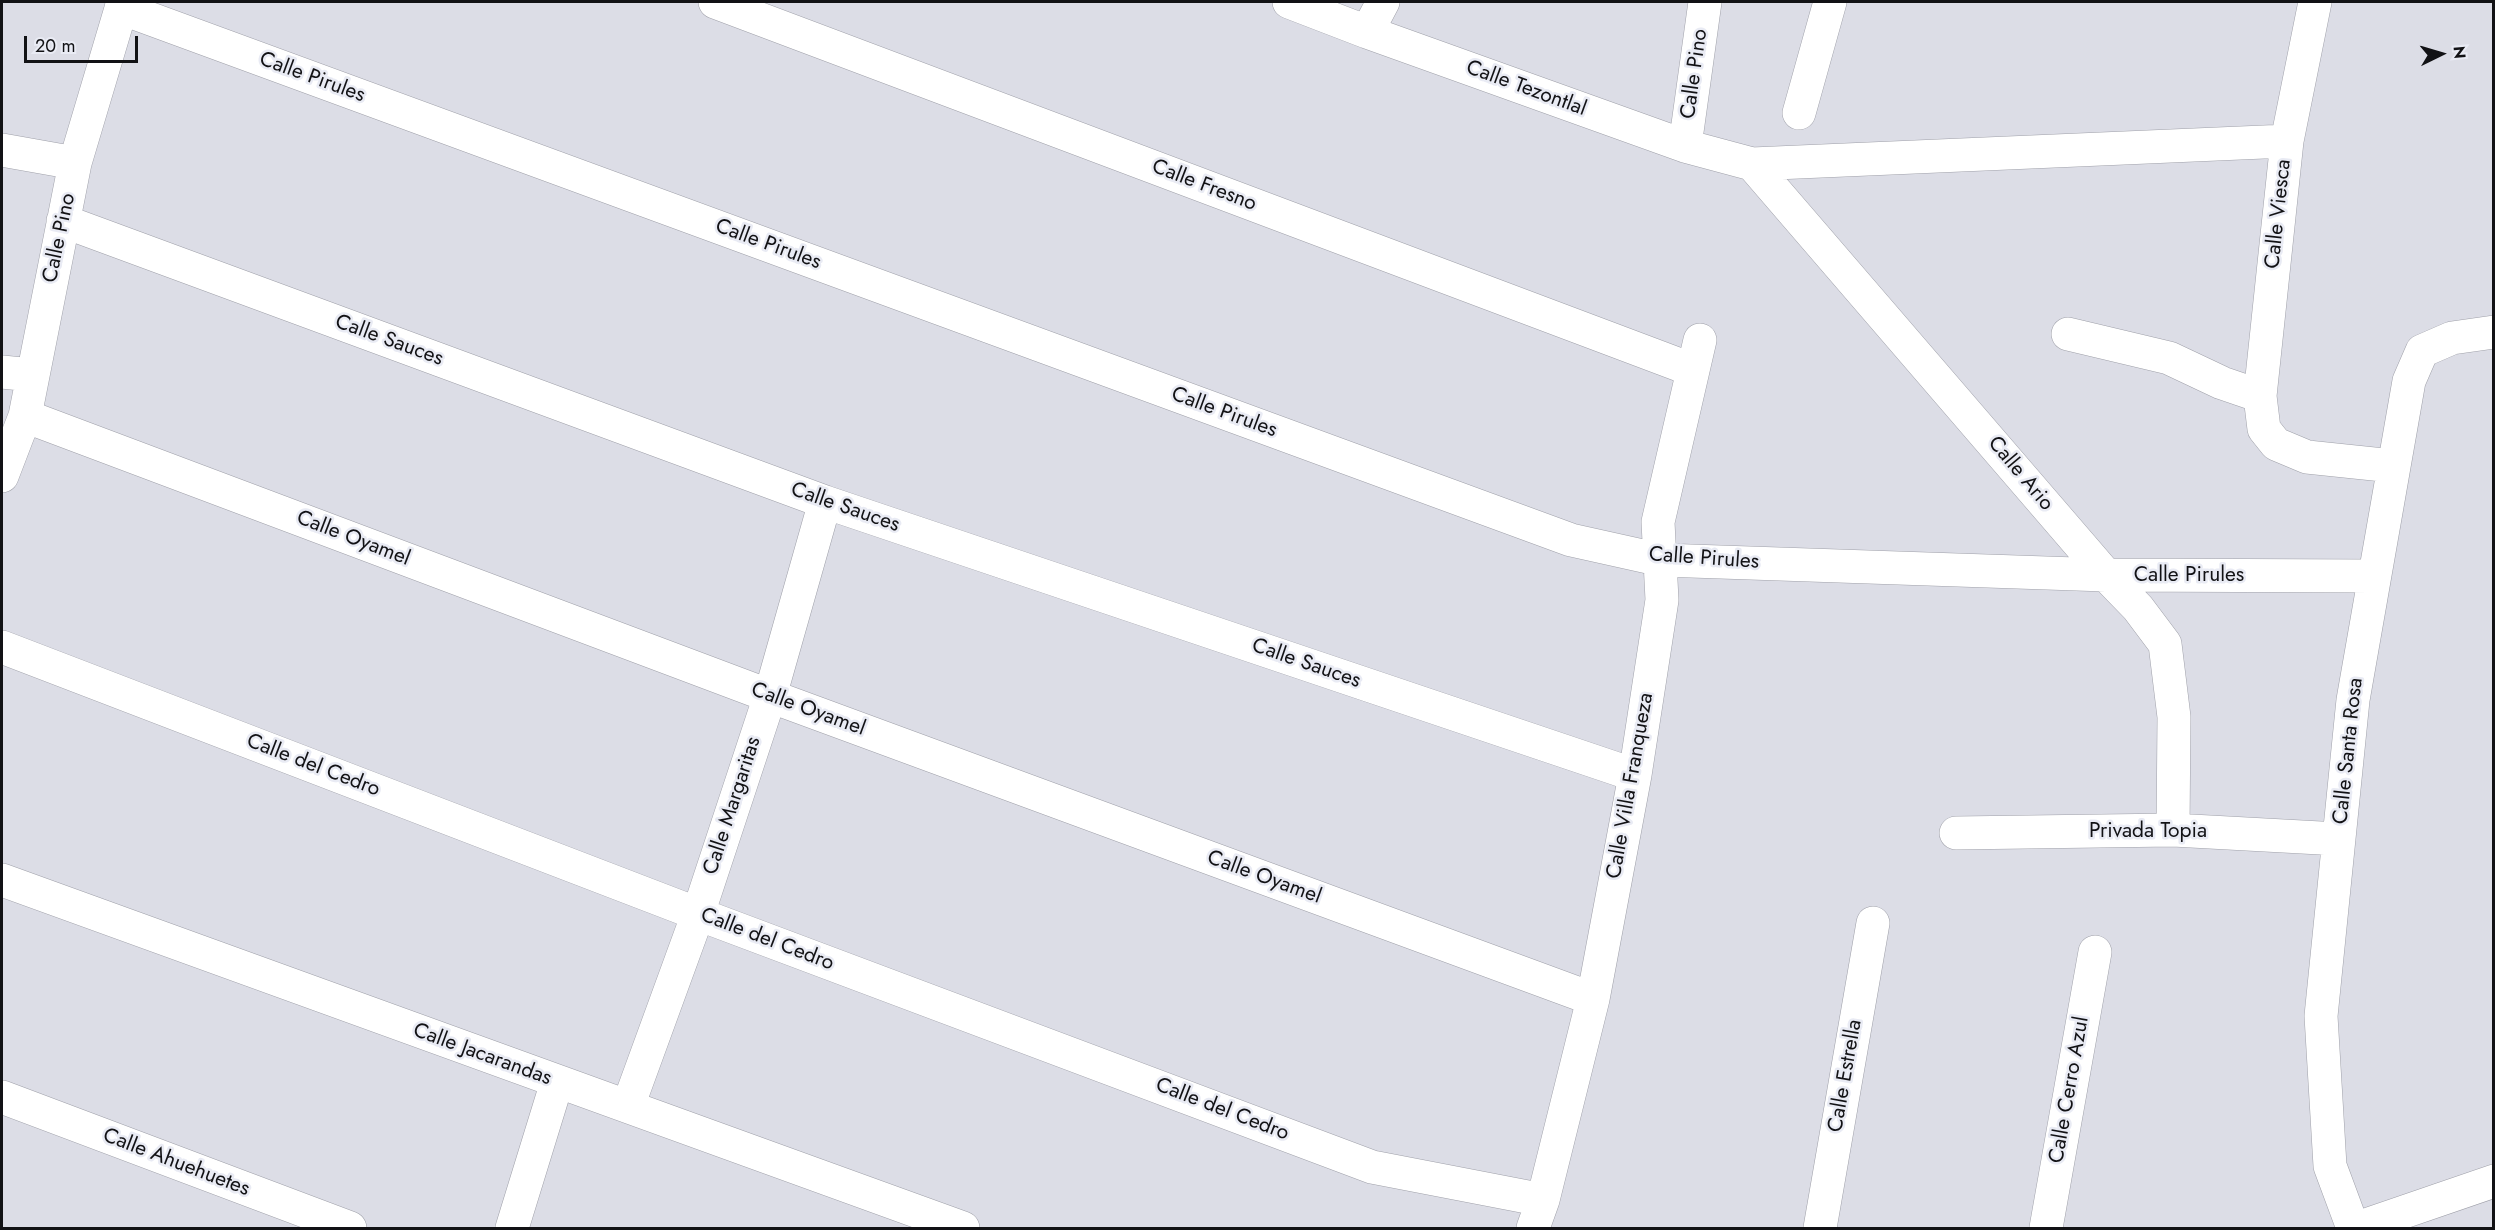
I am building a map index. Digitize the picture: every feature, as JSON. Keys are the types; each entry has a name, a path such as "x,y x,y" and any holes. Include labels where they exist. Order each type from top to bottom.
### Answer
{"street":[{"name":"Calle Fresno","path":"715,2 1696,355"},
{"name":"Calle Tezontlal","path":"1289,2 1685,146"},
{"path":"1367,32 1383,2"},
{"name":"Calle Pino","path":"1685,146 1705,2"},
{"path":"1799,113 1830,2"},
{"name":"Calle Viesca","path":"2315,2 2287,141 2260,396 2264,429 2276,444 2307,457 2393,466"},
{"name":"Calle Pino","path":"2,476 24,416 17,374 63,220 75,163 122,5"},
{"name":"Calle Pirules","path":"122,5 1571,540 1661,560 2106,575 2374,576"},
{"path":"1685,146 1752,164 2287,141"},
{"path":"2,150 75,163"},
{"name":"Calle Ario","path":"1752,164 2106,575 2138,608 2165,644 2174,717 2173,830"},
{"name":"Calle Sauces","path":"63,220 825,502 1635,775"},
{"name":"Calle Santa Rosa","path":"2355,1228 2330,1166 2321,1016 2352,700 2409,381 2422,351 2452,338 2493,332"},
{"path":"2068,334 2169,358 2260,396"},
{"name":"Calle Villa Franqueza","path":"1538,1214 1593,999 1635,775 1662,600 1658,522 1696,355"},
{"name":"Calle Oyamel","path":"24,416 770,696 1593,999"},
{"name":"Calle Margaritas","path":"628,1107 698,914 770,696 825,502"},
{"name":"Calle del Cedro","path":"2,647 698,914 1372,1167 1538,1214"},
{"name":"Privada Topia","path":"1956,833 2173,830 2339,839"},
{"name":"Calle Jacarandas","path":"2,880 963,1228"},
{"name":"Calle Estrella","path":"1820,1228 1873,923"},
{"name":"Calle Cerro Azul","path":"2046,1228 2095,952"},
{"path":"512,1228 557,1082"},
{"name":"Calle Ahuehuetes","path":"2,1097 350,1228"},
{"path":"2355,1228 2493,1181"}]}
